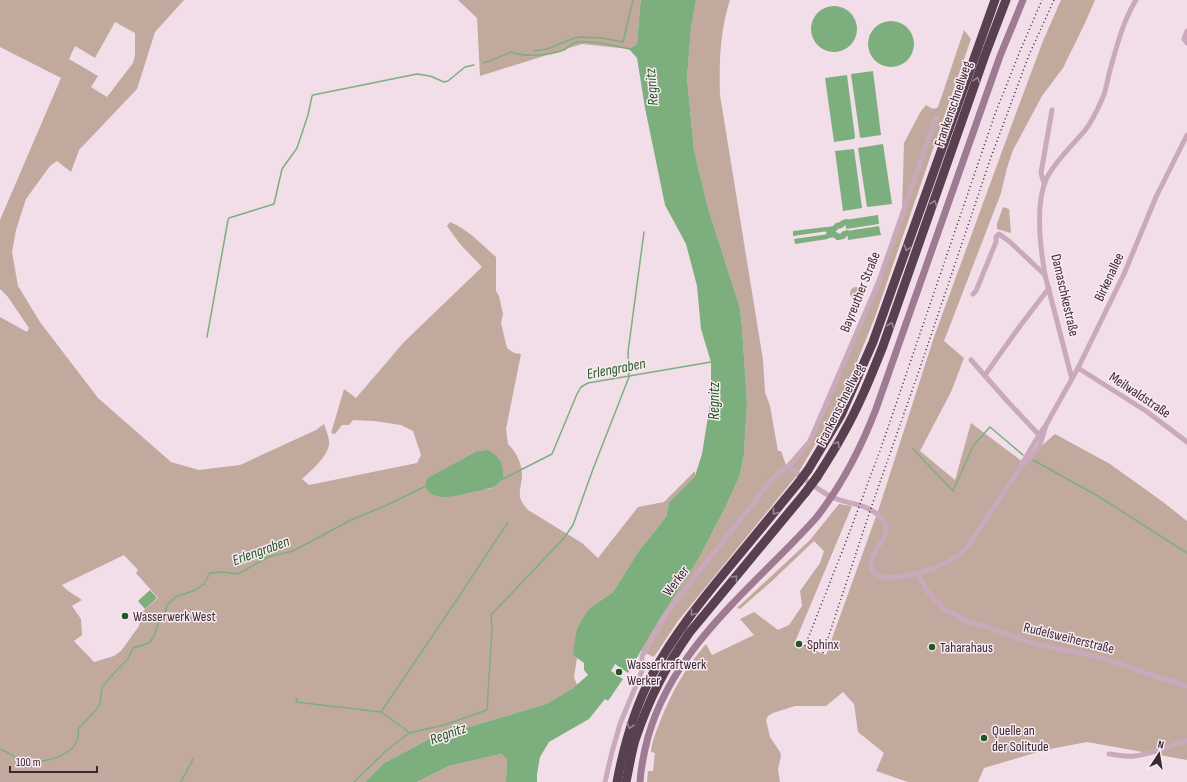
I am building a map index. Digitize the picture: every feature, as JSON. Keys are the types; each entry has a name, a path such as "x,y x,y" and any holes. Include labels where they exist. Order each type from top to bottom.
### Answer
{"highway":[{"name":"Frankenschnellweg","path":"617,782 630,725 660,660 683,625 717,581 808,470 841,415 873,342 995,0"},
{"name":"Frankenschnellweg","path":"626,782 635,741 645,712 667,665 690,632 806,492 843,435 851,419 883,346 985,54 1006,0"}],"main road":[{"path":"640,782 643,759 651,727 670,684 681,667 709,630 757,578 803,533 816,518 832,497 850,468 869,428 998,63 1023,0"}],"street":[{"name":"Damaschkestraße","path":"1072,379 1045,275 1040,216 1041,196 1044,183 1053,167 1093,119 1103,96 1124,23 1136,0"},
{"path":"1187,31 1184,39 1187,43"},
{"path":"1044,183 1041,173 1052,110"},
{"name":"Bayreuther Straße","path":"789,467 812,437 873,295 936,117"},
{"name":"Birkenallee","path":"1020,468 1078,368 1124,274 1156,197 1185,143 1187,135"},
{"path":"973,294 976,291 996,242 996,237 999,234 1010,242 1045,275"},
{"path":"985,375 1049,288"},
{"path":"971,360 1039,434"},
{"name":"Meilwaldstraße","path":"1078,368 1142,409 1187,442"},
{"name":"Birkenallee","path":"1020,468 1036,451 1041,442 1046,425"},
{"path":"789,467 832,497 871,509 878,514 883,520 886,533 871,562 875,573 884,578 918,573 949,561 963,551 1020,468"},
{"name":"Werker","path":"605,782 620,724 642,671 642,656 648,644 667,614 692,580 772,480 779,472 789,467"},
{"name":"Rudelsweiherstraße","path":"918,573 929,594 943,608 968,622 990,628 1031,643 1081,653 1115,662 1187,686"},
{"path":"1109,754 1135,756 1158,751 1187,740"}],"shaded area":[{"path":"0,0 184,0 155,32 137,89 79,150 71,172 57,161 50,166 26,199 16,230 12,252 18,286 40,322 98,398 171,462 199,470 240,465 316,430 324,424 329,443 328,450 314,468 302,479 309,485 417,463 421,455 413,431 401,425 353,420 349,425 342,425 335,434 331,433 344,389 356,398 404,342 482,267 460,244 447,226 450,222 469,233 496,257 496,291 499,296 503,314 501,323 507,348 514,353 521,354 506,429 508,444 520,462 522,475 520,497 528,510 582,543 598,558 638,507 664,502 695,471 695,476 669,502 666,517 638,552 613,592 590,608 573,655 577,658 574,677 577,685 546,704 429,739 384,763 365,782 0,782 0,317 27,332 29,328 8,297 0,289 0,220 61,78 0,47","holes":["115,22 135,33 135,55 133,63 107,97 91,87 98,76 69,59 75,46 95,58","475,452 492,488 471,492 426,483 429,478","124,555 138,570 136,573 158,598 136,617 140,621 139,626 121,651 114,656 94,662 74,641 82,635 81,619 72,606 82,600 69,592 62,585"]},
{"path":"458,0 641,0 637,44 629,49 582,44 480,76 477,18"},
{"path":"696,0 730,0 722,35 720,95 763,360 765,392 770,406 778,451 781,451 786,465 808,440 874,288 902,211 904,143 921,111 926,105 933,109 938,107 964,30 971,39 875,317 841,401 797,475 678,621 654,657 641,651 659,620 698,560 740,475 744,454 747,402 740,308 708,208 694,150 687,78 691,29"},
{"path":"1061,0 1095,0 1063,68 1042,96 1013,150 1001,193 944,341 964,358 951,392 920,451 955,480 971,423 1023,462 1055,434 1110,464 1187,521 1187,760 1087,742 1045,750 984,768 978,782 908,782 876,771 884,753 858,732 854,704 843,692 826,706 795,706 768,716 766,720 770,737 781,756 778,769 780,782 647,782 648,771 653,771 655,753 651,752 656,731 675,689 692,662 706,644 712,655 754,635 740,619 754,612 778,630 789,625 802,606 800,591 820,563 824,551 814,541 740,609 737,608 810,540 839,504 852,506 795,642 826,655 879,508 934,337 1043,41"},
{"path":"1003,207 1009,209 1011,233 997,229 997,224"},
{"path":"858,287 861,288 861,298 854,299 851,298 850,291 851,288"},
{"path":"501,754 507,759 506,782 417,782 449,766"}],"water":[{"name":"Regnitz","path":"641,0 696,0 691,29 687,78 694,150 708,208 740,308 747,402 744,454 740,475 698,560 659,620 628,673 615,664 611,671 623,679 608,701 605,699 589,719 549,742 540,757 537,782 506,782 507,759 501,754 449,766 417,782 365,782 384,763 429,739 546,704 573,688 588,675 584,670 584,663 573,655 576,632 581,621 590,608 613,592 638,552 666,517 669,502 695,476 702,454 710,404 711,362 701,329 697,286 686,244 665,205 645,108 637,58 629,49 637,44"},
{"path":"830,6 838,6 847,10 853,16 857,29 853,42 847,48 838,52 830,52 821,48 815,42 811,33 811,25 815,16 821,10"},
{"path":"887,21 895,21 904,25 910,31 914,44 910,57 904,63 895,67 887,67 878,63 872,57 868,48 868,40 872,31 878,25"},
{"path":"873,71 881,135 861,138 851,74"},
{"path":"847,75 855,137 854,139 834,142 825,78"},
{"path":"883,144 892,204 867,207 858,148"},
{"path":"854,149 862,208 843,211 835,151"},
{"path":"878,215 879,224 846,229 845,220"},
{"path":"879,226 881,235 848,240 847,231"},
{"path":"826,227 828,231 793,236 793,231"},
{"path":"829,234 828,239 795,244 794,239"},
{"path":"488,450 499,459 503,469 503,479 494,487 448,497 436,496 426,488 425,485 428,478 475,452"},
{"path":"150,590 157,598 145,609 138,601"}],"waterway":[{"path":"534,51 547,49 580,37 602,38 623,42 633,0"},
{"path":"484,63 512,52 524,55 552,53 564,50 573,44 580,42 602,43 630,49"},
{"path":"207,337 228,220 229,218 274,204 282,169 297,148 308,115 312,96 417,74 430,76 444,82 448,81 465,67 474,65"},
{"path":"828,230 834,229 846,222"},
{"name":"Regnitz","path":"297,698 296,702 381,712 409,733 444,725 487,710 492,630 491,615 564,538 573,525 629,377 628,352 644,232"},
{"path":"829,235 834,234 838,237 847,233"},
{"name":"Erlengraben","path":"503,479 552,454 577,394 581,387 588,383 711,362"},
{"path":"913,449 953,491 973,446 990,427 1023,455"},
{"path":"1033,460 1098,496 1187,553"},
{"name":"Erlengraben","path":"0,749 21,761 39,762 56,758 73,748 78,736 78,729 100,704 102,687 128,659 133,648 149,643 154,636 160,619 165,614 167,605 176,597 195,590 204,584 210,573 222,572 238,574 268,557 293,551 351,520 426,486"},
{"path":"381,712 508,522"},
{"path":"354,782 386,751 409,733"},
{"path":"181,782 193,759"}],"railway":[{"path":"805,646 881,448 995,114 1042,0"},
{"path":"823,653 990,160 1029,55 1054,0"}],"place":[{"name":"Wasserwerk West","path":"125,616"},
{"name":"Sphinx","path":"799,644"},
{"name":"Taharahaus","path":"932,647"},
{"name":"Wasserkraftwerk Werker","path":"619,672"},
{"name":"Quelle an der Solitude","path":"984,738"}]}
